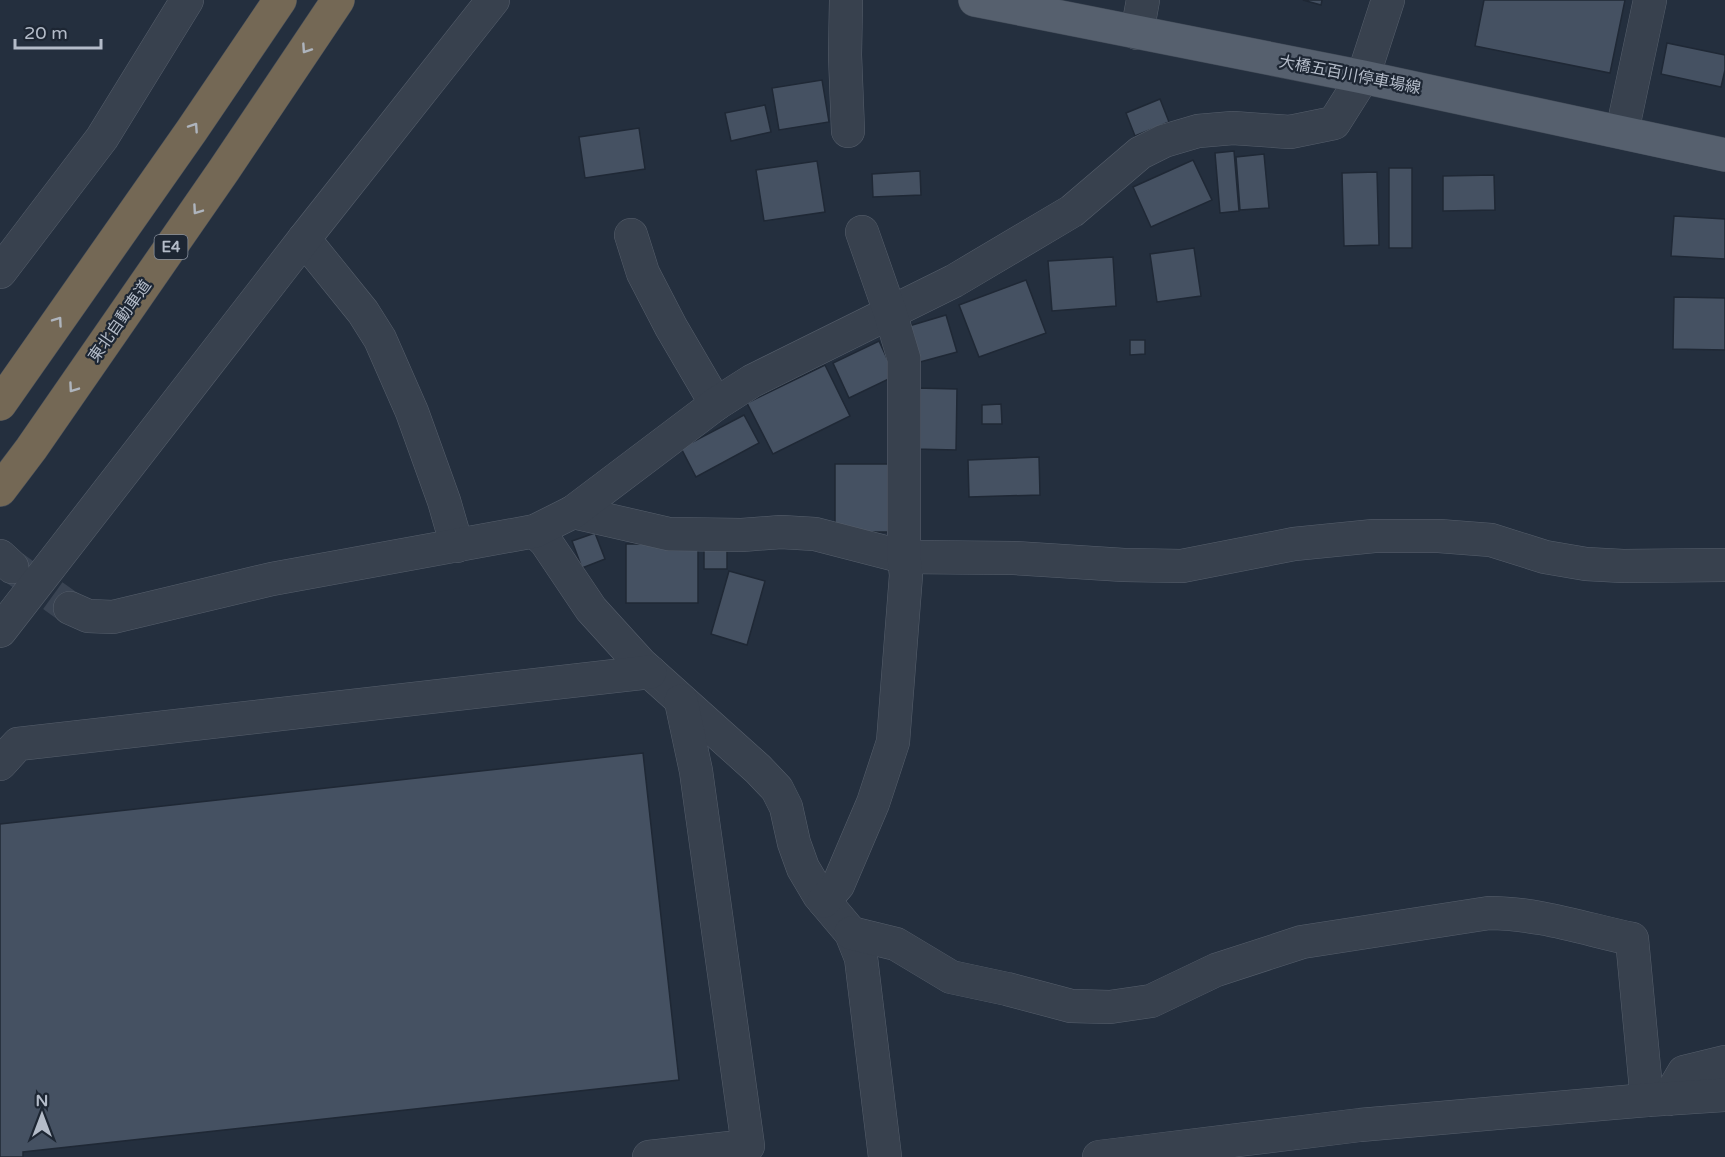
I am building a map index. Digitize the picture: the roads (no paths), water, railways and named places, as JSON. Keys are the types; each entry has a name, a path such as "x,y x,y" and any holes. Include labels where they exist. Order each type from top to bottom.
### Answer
{"highway":[{"path":"0,404 280,0"},
{"name":"東北自動車道","path":"0,490 218,180 338,0"}],"main road":[{"name":"大橋五百川停車場線","path":"975,0 1363,77 1725,155"}],"street":[{"path":"0,272 102,138 187,0"},
{"path":"0,631 493,0"},
{"path":"846,0 845,55 848,131"},
{"path":"1137,33 1143,0"},
{"path":"70,608 88,616 113,617 272,579 535,531 573,512 716,404 752,381 954,281 1072,211 1140,153 1164,141 1198,131 1233,128 1290,132 1334,123 1363,77 1388,0"},
{"path":"1622,132 1650,0"},
{"path":"824,901 838,885 873,803 893,742 906,574 904,557 904,359 862,232"},
{"path":"630,235 643,273 671,327 716,404"},
{"path":"304,239 363,312 380,339 412,412 444,501 457,546"},
{"path":"573,512 669,534 742,535 781,532 815,534 904,557 1014,558 1182,566 1294,544 1374,536 1439,536 1491,540 1545,557 1586,564 1725,565"},
{"path":"535,531 546,542 591,609 650,672 777,789 786,807 794,843 803,868 824,901 851,933 861,958 885,1157"},
{"path":"0,764 18,744 650,672"},
{"path":"649,1157 748,1146 696,771 681,701"},
{"path":"851,933 896,944 951,977 1006,988 1071,1006 1110,1007 1151,1001 1216,970 1302,942 1489,913 1515,913 1632,939 1657,1100"},
{"path":"1657,1100 1684,1072 1725,1062"},
{"path":"1099,1157 1360,1125 1725,1095"}],"tunnel":[{"path":"13,567 70,608"}]}
